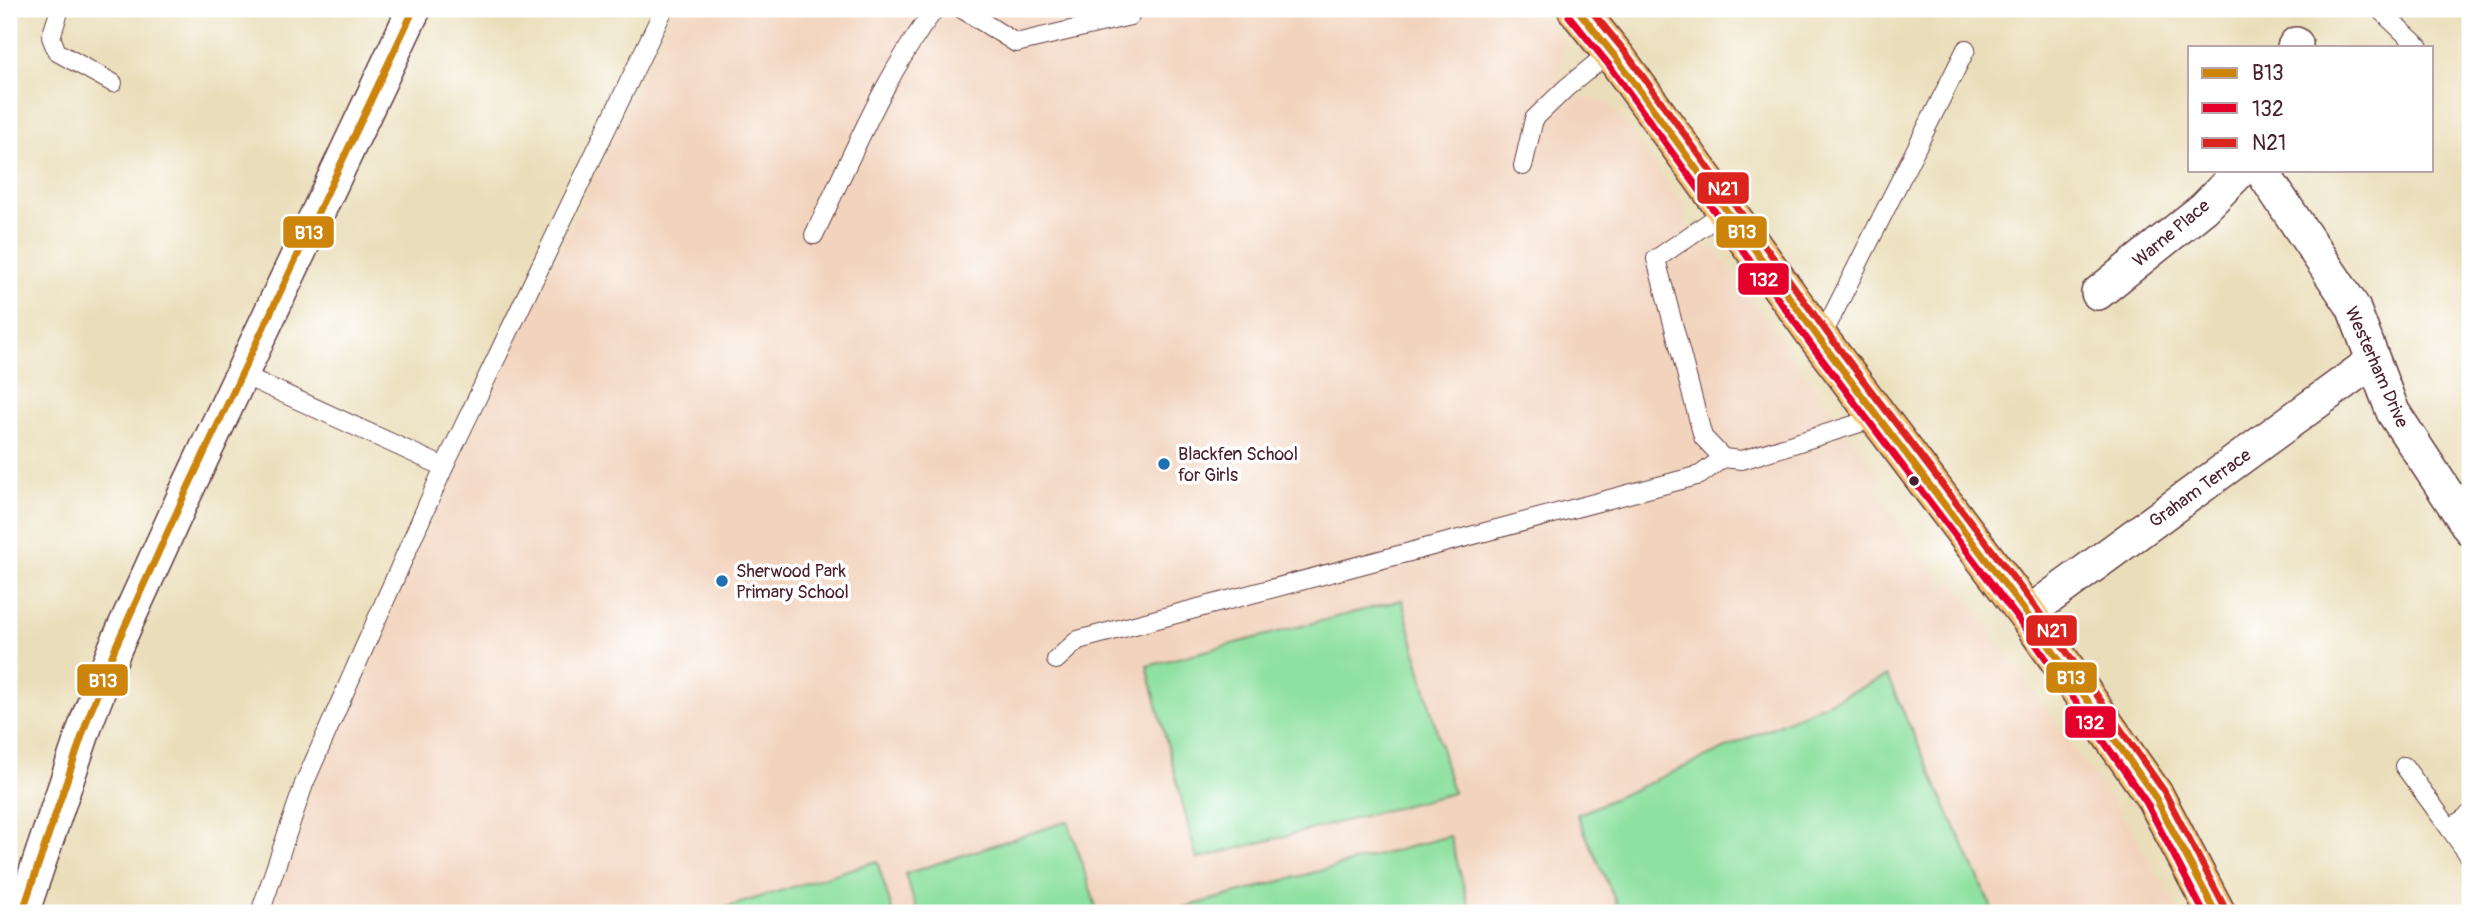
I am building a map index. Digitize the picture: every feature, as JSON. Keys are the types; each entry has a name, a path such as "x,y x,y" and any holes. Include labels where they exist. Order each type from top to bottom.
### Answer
{"main road":[{"path":"1577,9 1611,51 1820,340 2027,614 2155,797 2216,913"}],"street":[{"path":"22,913 88,718 115,648 414,9"},
{"name":"Warne Place","path":"2098,293 2204,208 2239,172"},
{"name":"Westerham Drive","path":"2262,172 2353,307 2393,412 2470,529"},
{"name":"Graham Terrace","path":"2027,614 2373,361"}],"lane":[{"path":"60,9 51,37 57,52 113,83"},
{"path":"260,913 304,784 444,467 664,9"},
{"path":"814,235 891,76 910,41 934,9"},
{"path":"962,9 1016,43 1130,16"},
{"path":"2379,9 2418,46"},
{"path":"1820,340 1966,49"},
{"path":"1523,166 1534,119 1611,51"},
{"path":"1727,210 1656,259 1703,437 1723,458 1742,460 1879,417"},
{"path":"241,374 444,467"},
{"path":"1056,660 1078,640 1700,475 1723,458"},
{"path":"2404,766 2470,857"},
{"path":"2450,829 2470,814"}],"shaded area":[{"name":"Blackfen School for Girls","path":"674,9 1535,9 1565,40 1559,80 1572,95 1609,102 1685,207 1685,227 1691,236 1696,243 1715,249 1882,481 1873,488 1944,586 1953,580 2133,830 2180,913 269,913 313,784 440,503"}],"green space":[{"path":"1402,600 1453,793 1197,859 1147,666"},
{"path":"1887,676 1994,913 1621,913 1577,815"},
{"path":"1068,821 1098,913 918,913 905,874"},
{"path":"1450,836 1471,913 1163,913"},
{"path":"877,861 893,913 708,913"}],"transit line":[{"name":"B13","path":"22,913 88,718 115,648 414,9"},
{"name":"B13","path":"1577,9 1617,59 1820,340 2027,614 2155,797 2216,913"},
{"name":"N21","path":"1590,9 1626,53 1828,334 2036,608 2164,791 2225,908"},
{"name":"132","path":"1569,16 1609,65 1812,346 2019,620 2146,802 2204,913"}],"place":[{"name":"Blackfen School for Girls","path":"1164,464"},
{"name":"Sherwood Park Primary School","path":"722,581"}]}
